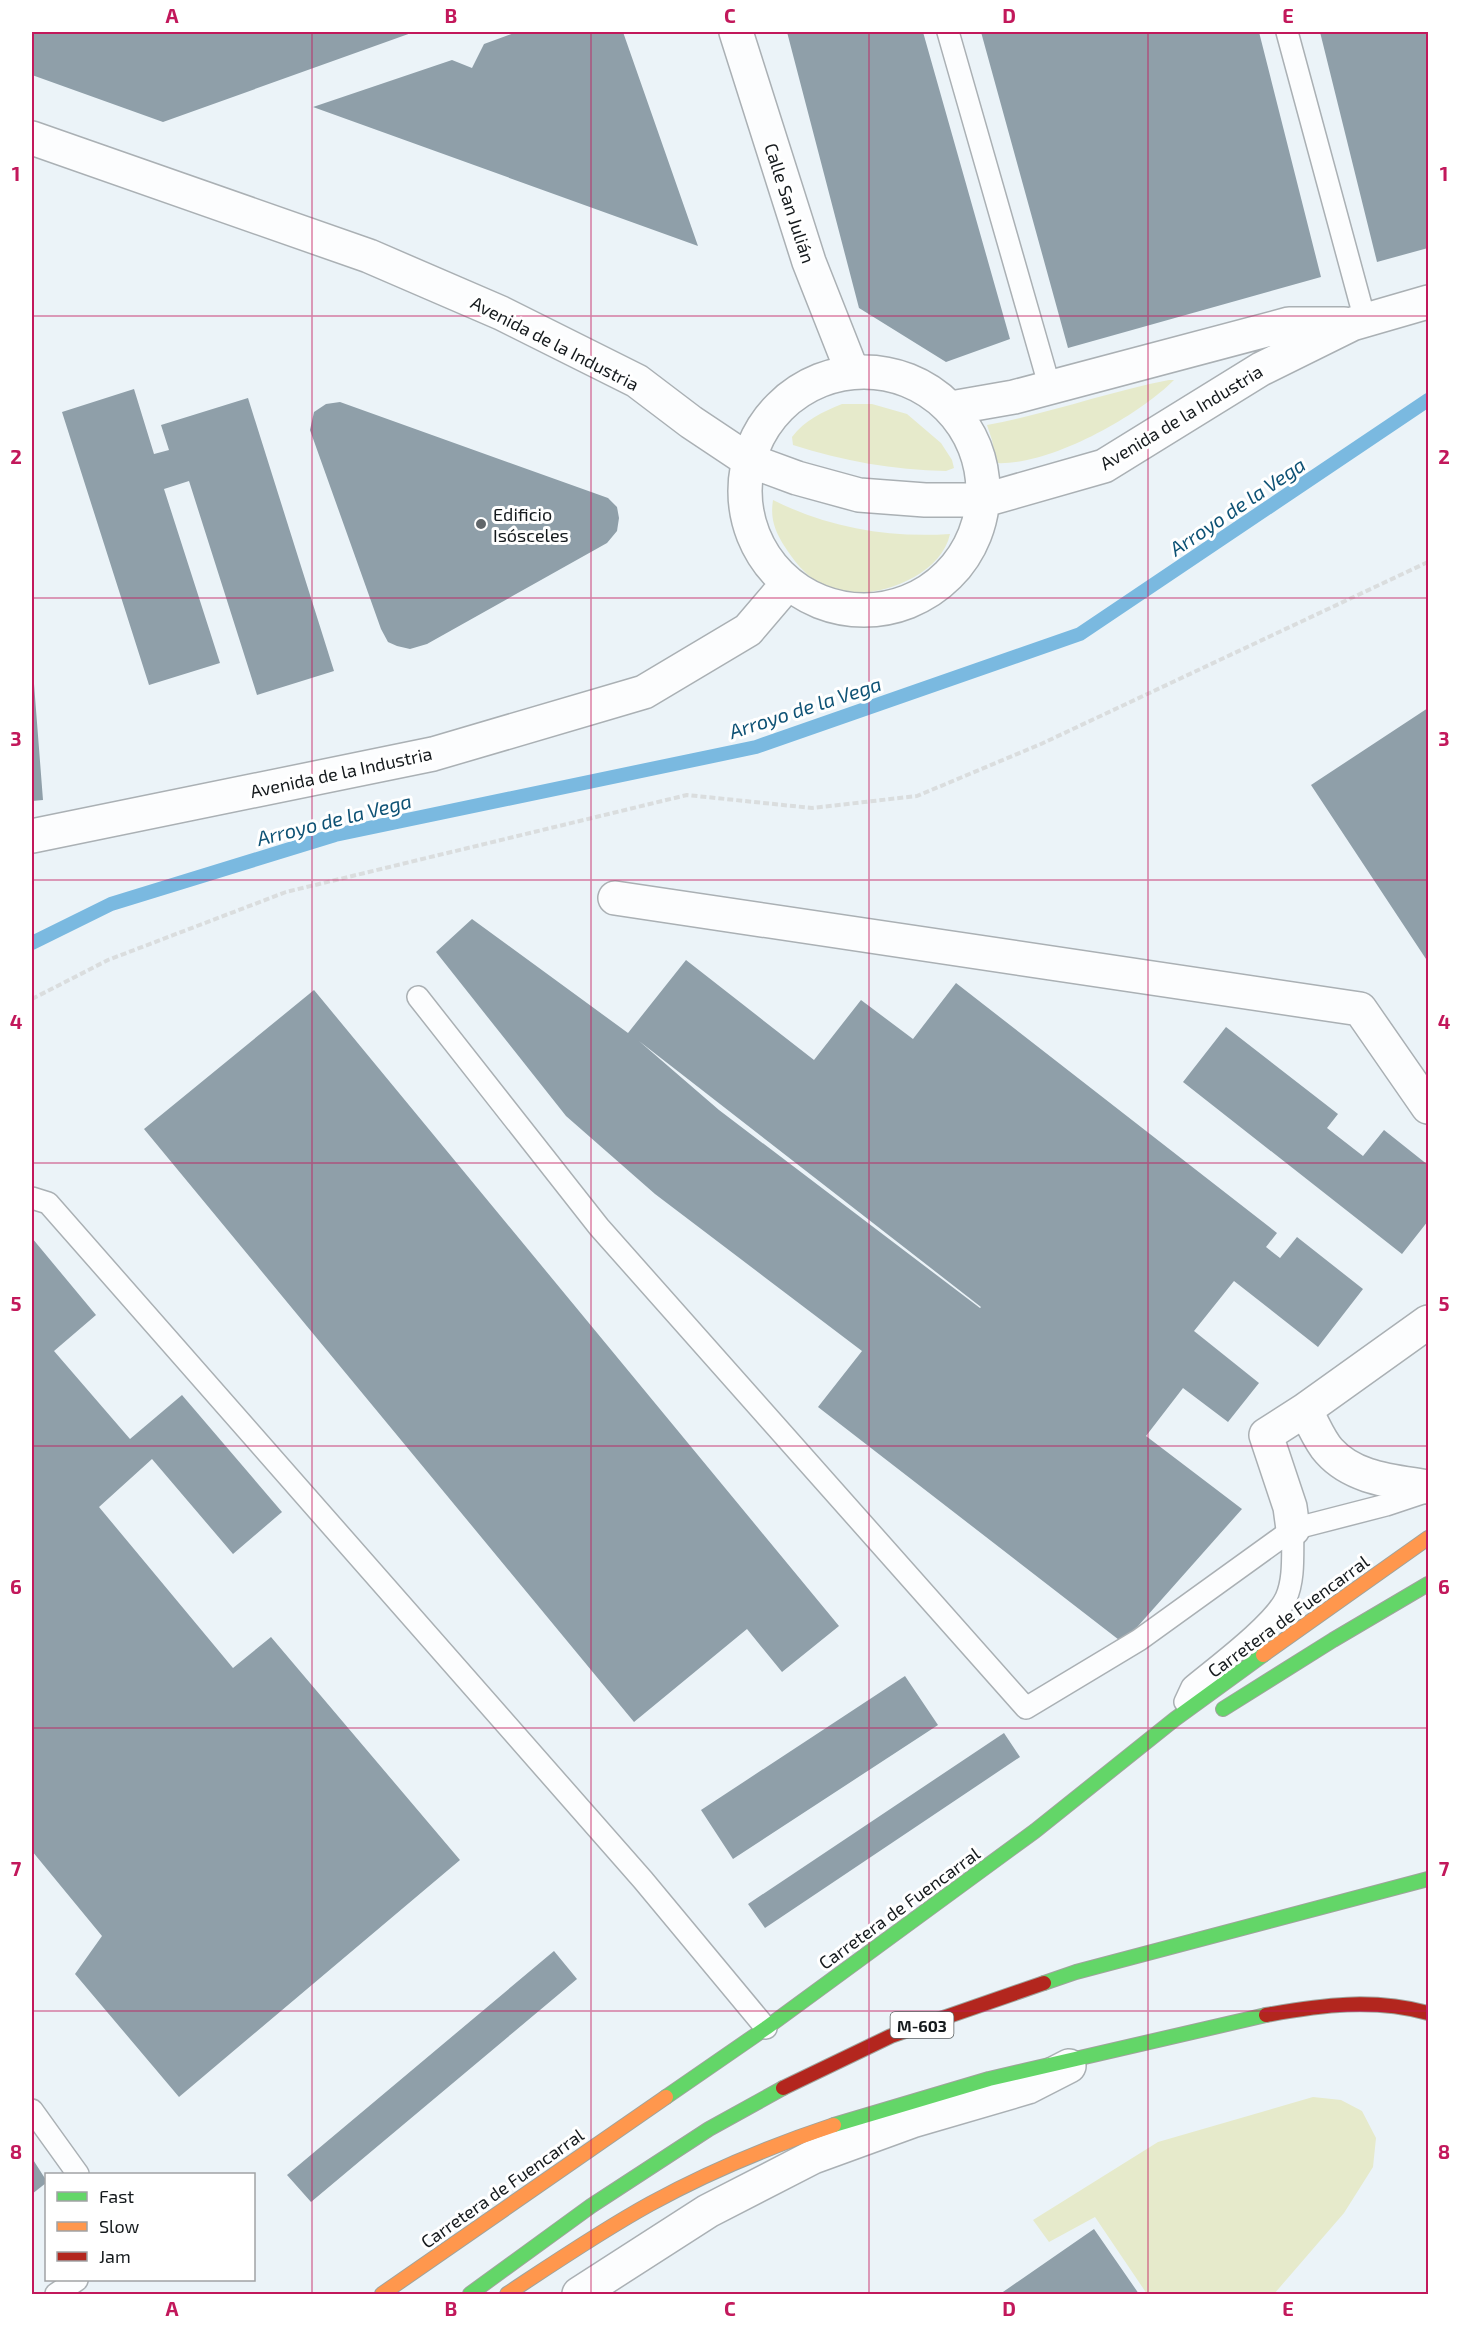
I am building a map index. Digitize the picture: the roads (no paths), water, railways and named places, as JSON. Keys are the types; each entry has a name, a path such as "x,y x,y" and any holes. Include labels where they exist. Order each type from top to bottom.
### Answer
{"highway":[{"name":"Carretera de Fuencarral","path":"382,2295 560,2169 766,2028 1035,1831 1176,1719 1428,1538"},
{"path":"1210,1718 1323,1646 1428,1584"},
{"path":"1035,1831 1124,1777"},
{"name":"M-603","path":"471,2295 591,2206 709,2129 807,2075 891,2036 1076,1972 1428,1879"},
{"path":"507,2295 607,2229 692,2182 797,2136 906,2101 1089,2055 1300,2009 1368,2002 1417,2008 1428,2013"}],"street":[{"name":"Calle San Julián","path":"736,32 808,262 852,371"},
{"name":"Avenida de la Industria","path":"32,138 369,256 501,313 637,381 748,460 797,478 859,495 925,500 985,500 1104,466 1261,369 1358,322 1428,302"},
{"path":"951,408 1014,397 1289,324 1358,322"},
{"path":"852,371 889,373 922,386 951,408 971,435 982,467 985,500 976,536 956,568 928,592 894,607 857,610 820,602 788,583 765,558 750,528 744,494 748,460 762,427 786,399 817,380 852,371"},
{"name":"Avenida de la Industria","path":"32,837 433,753 644,692 748,630 788,583"},
{"path":"615,898 1360,1009 1428,1107"},
{"path":"1293,1530 1290,1507 1266,1435 1305,1410 1428,1322"},
{"path":"1305,1410 1327,1449 1348,1468 1376,1478 1428,1489"},
{"path":"579,2295 708,2211 813,2157 912,2121 1029,2087 1089,2055"}],"lane":[{"path":"948,32 1050,387"},
{"path":"1287,32 1358,322"},
{"path":"418,997 599,1227 1026,1708 1139,1640 1293,1530 1386,1505 1428,1489"},
{"path":"32,1198 48,1203 643,1880 766,2028"},
{"path":"1176,1719 1192,1687 1273,1618 1286,1599 1291,1576 1293,1530"},
{"path":"32,2110 77,2173"},
{"path":"56,2295 76,2281"}],"waterway":[{"name":"Arroyo de la Vega","path":"32,943 111,904 335,835 756,747 1080,634 1428,400"}],"place":[{"name":"Edificio Isósceles","path":"481,524"}]}
